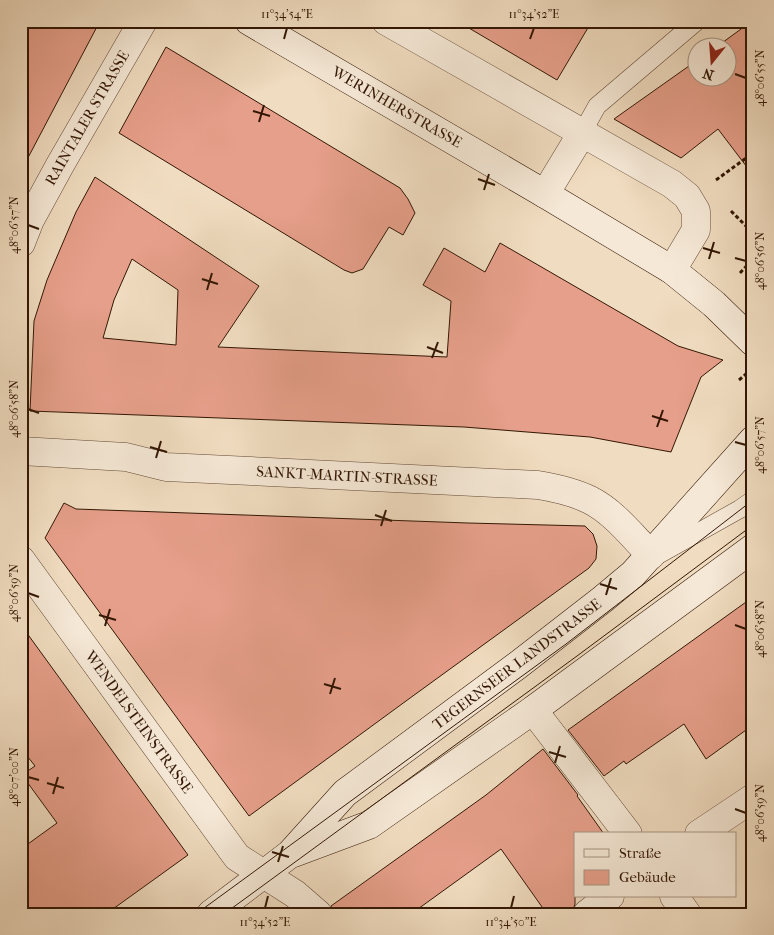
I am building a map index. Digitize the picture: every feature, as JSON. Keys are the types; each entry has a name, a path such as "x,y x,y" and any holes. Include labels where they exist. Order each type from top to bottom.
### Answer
{"street":[{"name":"RAINTALER STRASSE","path":"21,243 30,220 60,165 143,21"},
{"name":"WERINHERSTRASSE","path":"249,21 672,270 714,304 753,342"},
{"path":"386,21 672,184 687,196 696,211 696,230 672,270"},
{"path":"545,194 582,133"},
{"name":"TEGERNSEER LANDSTRASSE","path":"211,914 290,854 345,793 603,599 647,559 753,440"},
{"name":"SANKT-MARTIN-STRASSE","path":"21,450 126,457 166,467 538,484 566,490 592,501 613,517 647,559"},
{"name":"TEGERNSEER LANDSTRASSE","path":"290,854 369,825 533,710 753,548"},
{"name":"WENDELSTEINSTRASSE","path":"21,560 237,857 295,894 318,914"},
{"path":"533,710 626,832"},
{"path":"702,832 753,798"},
{"path":"587,914 607,898"},
{"path":"675,898 687,914"}],"lane":[{"path":"582,133 597,106 697,21"},
{"path":"647,559 740,509 753,500"}],"path":[{"path":"687,196 710,184 753,153"},
{"path":"740,272 753,259"}],"building":[{"path":"21,21 100,21 21,171"},
{"path":"457,21 592,21 557,80"},
{"path":"752,21 753,175 718,129 681,158 614,119 686,68 686,88 736,88 736,38 729,38"},
{"path":"166,47 400,188 415,213 403,235 389,227 363,269 352,273 344,270 119,133"},
{"path":"95,177 259,286 218,347 447,357 451,301 423,285 444,248 485,272 500,243 678,346 723,360 701,377 671,452 590,437 464,427 30,411 34,321 47,280 76,212","holes":["132,259 178,290 176,345 103,338 114,300"]},
{"path":"64,503 76,509 585,526 593,534 597,546 596,559 589,568 249,816 45,538"},
{"path":"753,597 753,725 706,759 684,724 626,764 624,761 604,776 568,730"},
{"path":"21,625 188,855 106,914 21,914 21,849 57,823 22,775 35,766 21,748"},
{"path":"543,749 578,795 603,832 574,832 575,904 572,914 547,914 501,849 411,914 333,914 331,906 486,795"}],"tram line":[{"path":"196,914 566,644 753,500"},
{"path":"224,914 753,525"}]}
